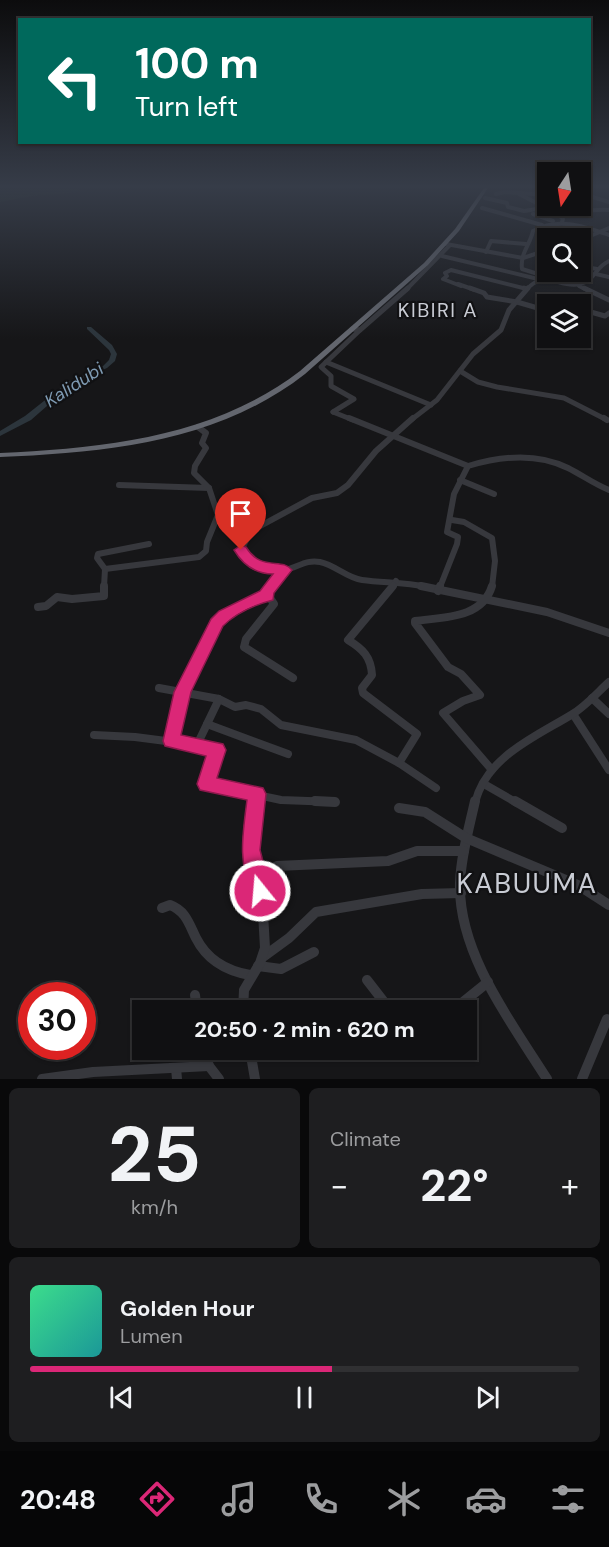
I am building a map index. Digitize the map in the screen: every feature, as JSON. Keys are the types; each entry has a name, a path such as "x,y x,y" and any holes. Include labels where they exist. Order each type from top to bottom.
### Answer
{"highway":[{"path":"63,451 168,432 225,412 267,392 297,371 408,275 443,238"},
{"path":"0,453 63,451 123,445 198,427 246,408 280,388 356,330 421,272 452,238"}],"street":[{"path":"531,238 526,244 521,268 537,274"},
{"path":"486,252 491,241 526,244"},
{"path":"421,272 439,257 448,244 523,258 526,255 537,254"},
{"path":"439,257 537,279"},
{"path":"582,285 597,271 600,264 609,261"},
{"path":"591,269 609,277"},
{"path":"526,289 449,270 443,279 484,293 487,297 537,308"},
{"path":"537,281 526,289 508,312 501,330 477,350 431,405 392,436 358,471 348,485 337,493 312,498 251,531 241,550 247,559 264,569 285,570 304,562 320,562 360,580 396,581 547,612 609,633"},
{"path":"556,282 582,285 609,300"},
{"path":"591,312 605,316 609,313"},
{"path":"356,330 321,367 331,376 331,386 354,399 333,412 392,436 418,443 468,466"},
{"path":"326,362 356,372 431,405"},
{"path":"460,371 484,384 564,398 608,419 606,426 609,429"},
{"path":"105,569 199,557 206,551 207,542 218,515 209,488 194,473 195,466 206,448 202,443 206,433 198,427"},
{"path":"438,591 456,549 458,537 447,532 452,520 451,513 460,480 468,466 484,460 510,456 540,460 566,467 609,490"},
{"path":"460,480 494,494"},
{"path":"119,485 209,488"},
{"path":"452,520 462,520 474,530 488,533 492,538 494,583 487,600 463,614 418,620 415,623 448,667 461,674 480,695 463,701 443,713 492,770"},
{"path":"38,607 46,606 57,597 72,599 104,596 105,569 98,554 149,544"},
{"path":"285,570 267,592 274,604 246,639 244,647 293,678"},
{"path":"396,581 385,598 348,640 361,647 371,658 372,675 362,688 363,693 417,734 399,763"},
{"path":"171,741 182,692 217,623 225,615 257,597 268,596"},
{"path":"548,1079 501,1007 470,944 465,929 461,893 464,851 470,818 483,783 492,770 525,740 573,714 609,682"},
{"path":"159,688 219,699 235,707 246,705 261,709 281,725 356,740 399,763 436,788"},
{"path":"592,698 609,714"},
{"path":"197,745 219,699"},
{"path":"573,714 609,770"},
{"path":"207,724 288,754"},
{"path":"94,735 171,741 214,749 218,753 206,784 281,800 335,802"},
{"path":"483,783 562,828"},
{"path":"243,1000 264,941 258,877 253,867 250,850 257,794"},
{"path":"399,808 425,812 466,838 578,885 609,905"},
{"path":"258,877 277,866 388,861 417,851 464,851"},
{"path":"257,966 290,938 310,915 316,912 422,894 461,893"},
{"path":"162,908 170,905 184,913 209,957 230,970 257,966 274,971 282,970 314,952"},
{"path":"367,980 382,1000"},
{"path":"466,1000 489,982"},
{"path":"195,995 196,1000"},
{"path":"582,1079 607,1019"},
{"path":"207,1060 219,1079"},
{"path":"252,1060 255,1079"},
{"path":"42,1079 93,1072 176,1074 209,1066"}],"waterway":[{"name":"Kalidubi","path":"0,434 28,418 70,383 105,367 112,361 114,354 112,350 89,328"}],"district":[{"name":"KIBIRI A","path":"438,310"},
{"name":"KABUUMA","path":"527,883"}],"route":[{"path":"241,550 247,559 264,569 285,570 267,592 268,596 257,597 225,615 217,623 182,692 171,741 217,750 218,753 205,781 206,784 257,794 250,850 260,891"}]}
